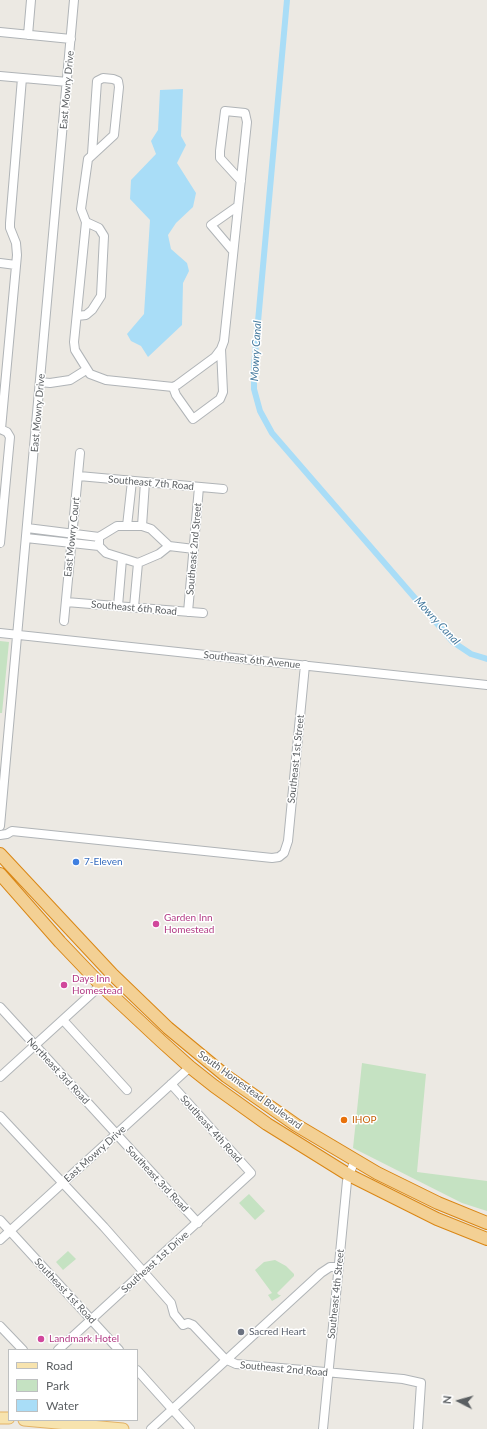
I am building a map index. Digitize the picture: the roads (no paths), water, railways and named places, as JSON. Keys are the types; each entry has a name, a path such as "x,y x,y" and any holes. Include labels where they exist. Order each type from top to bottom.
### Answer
{"highway":[{"name":"South Homestead Boulevard","path":"0,854 112,974 168,1028 195,1051 296,1125 377,1173 438,1203 487,1223"},
{"name":"South Homestead Boulevard","path":"0,874 60,942 101,985 190,1067 267,1124 349,1175 423,1212 487,1239"},
{"path":"132,1015 147,1017 185,1051 191,1053 195,1051"},
{"path":"190,1067 198,1065 203,1067 241,1095 256,1097"}],"main road":[{"path":"54,1421 123,1429"}],"street":[{"path":"28,35 31,0"},
{"name":"East Mowry Drive","path":"0,826 68,82 74,0"},
{"path":"0,32 71,38"},
{"path":"0,76 68,82"},
{"path":"0,543 10,439 8,432 0,429 16,265 17,245 10,227 10,223 22,78"},
{"path":"92,154 97,80 103,78 113,79 118,81 119,87 114,135 88,159 81,210 86,222 74,342 75,350 81,358 86,370 90,374 106,380 173,387 178,385 215,357 222,349"},
{"path":"173,387 176,395 193,419 220,400 223,392 222,349 224,341 233,251 241,181 247,122 245,113 225,111 220,144 220,158 241,181"},
{"path":"233,251 211,224 238,206"},
{"path":"77,316 86,315 92,310 101,296 104,236 99,228 86,222"},
{"path":"0,263 16,265"},
{"path":"40,382 50,383 70,380 86,370"},
{"name":"East Mowry Court","path":"64,621 80,453"},
{"name":"Southeast 7th Road","path":"79,476 223,489"},
{"path":"127,526 132,481"},
{"path":"142,526 145,482"},
{"name":"Southeast 2nd Street","path":"188,612 199,487"},
{"path":"27,528 99,537 117,526 142,526 151,529 169,546 194,549"},
{"path":"99,537 99,546"},
{"path":"26,538 99,546 106,553 138,563 159,554 169,546"},
{"path":"118,606 122,559"},
{"path":"134,607 138,563"},
{"name":"Southeast 6th Road","path":"66,602 203,613"},
{"name":"Southeast 6th Avenue","path":"0,633 487,685"},
{"name":"Southeast 1st Street","path":"12,831 279,858 284,853 288,841 306,665"},
{"path":"0,822 12,831 7,834 0,835"},
{"path":"0,1077 101,985"},
{"name":"Northeast 3rd Road","path":"0,1007 117,1134"},
{"path":"63,1020 127,1090"},
{"name":"East Mowry Drive","path":"0,1240 190,1067"},
{"name":"Southeast 4th Road","path":"171,1084 251,1173"},
{"path":"0,1116 171,1303 174,1314 183,1325 188,1323 193,1325 225,1359"},
{"name":"Southeast 3rd Road","path":"117,1134 198,1223"},
{"name":"Southeast 4th Street","path":"323,1429 349,1175 355,1160"},
{"name":"Southeast 1st Drive","path":"59,1349 251,1173"},
{"name":"Southeast 1st Road","path":"0,1220 118,1349"},
{"path":"151,1429 225,1359 321,1272 330,1267 339,1267"},
{"path":"0,1326 22,1349"},
{"name":"Southeast 2nd Road","path":"225,1359 236,1364 403,1379 421,1383 418,1429"},
{"path":"138,1371 190,1429"}],"water":[{"path":"183,89 181,136 186,145 177,163 196,193 193,207 176,223 168,235 171,249 187,263 189,271 183,283 182,325 148,357 141,346 131,341 127,334 144,314 150,220 130,199 131,180 156,154 151,141 158,130 160,90"}],"waterway":[{"name":"Mowry Canal","path":"287,0 254,366 254,389 260,411 272,433 453,642 471,654 487,659"}],"place":[{"name":"7-Eleven","path":"76,862"},
{"name":"Garden Inn Homestead","path":"156,924"},
{"name":"Days Inn Homestead","path":"64,985"},
{"name":"IHOP","path":"344,1120"},
{"name":"Sacred Heart","path":"241,1332"},
{"name":"Landmark Hotel","path":"41,1339"}]}
